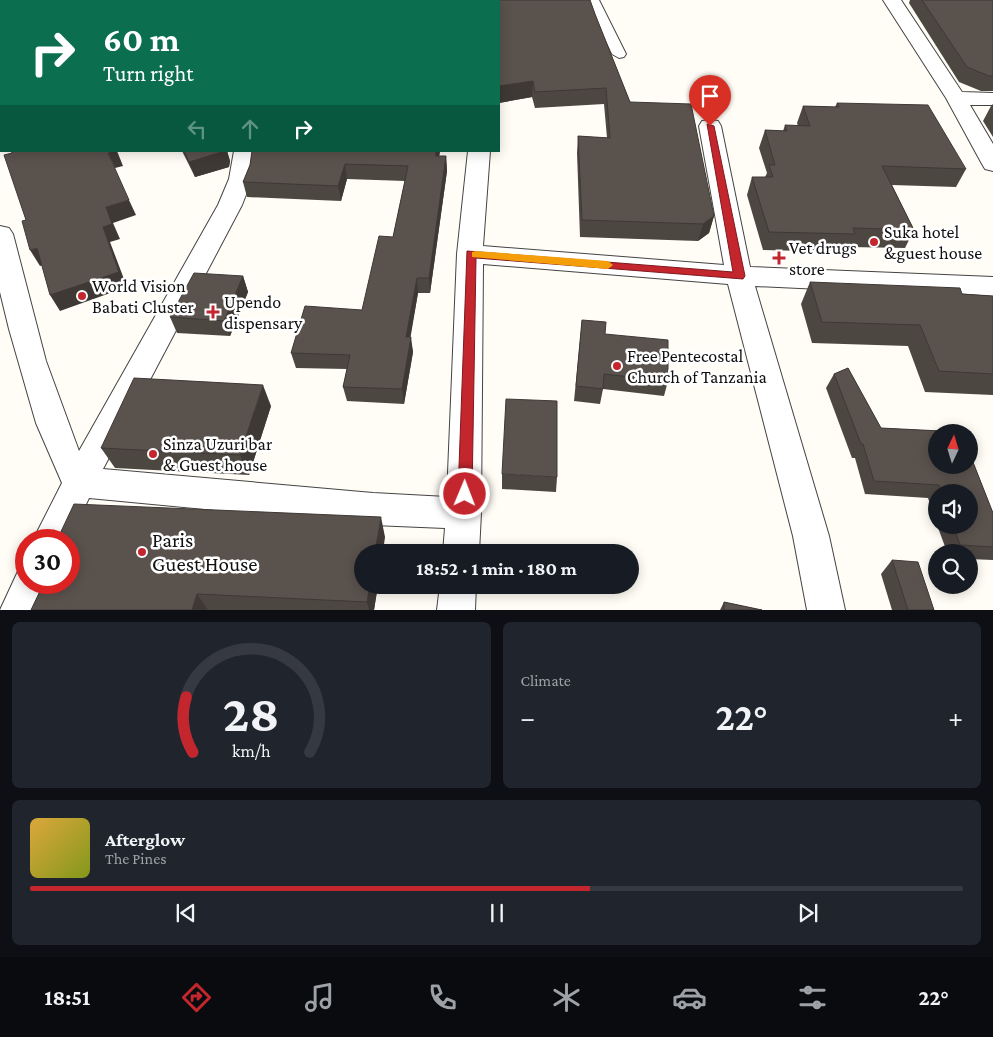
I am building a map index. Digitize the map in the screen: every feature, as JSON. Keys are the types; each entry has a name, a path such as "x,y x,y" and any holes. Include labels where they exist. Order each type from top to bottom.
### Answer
{"street":[{"path":"892,0 956,98 993,164"},
{"path":"956,98 993,99"},
{"path":"710,126 740,276 811,536 826,610"},
{"path":"56,529 78,482 167,326 221,220 237,188 245,163 245,152"},
{"path":"462,544 464,514 470,254 479,152"},
{"path":"0,234 28,351 62,452 78,482"},
{"path":"470,254 740,276 993,287"},
{"path":"78,482 374,510 464,514"},
{"path":"19,610 26,594"},
{"path":"456,610 457,594"}],"lane":[{"path":"593,0 619,54"}],"building":[{"path":"500,0 590,0 630,102 691,104 714,216 703,224 582,220 578,136 610,138 606,88 535,92 533,81 500,86"},
{"path":"922,0 993,0 993,76 967,67"},
{"path":"837,103 928,105 966,169 882,166 914,230 853,228 855,234 769,232 752,177 773,177 769,165 775,165 765,130 787,131 785,125 810,126 803,106 839,107"},
{"path":"110,152 108,153 129,200 106,207 112,224 103,227 119,272 50,295 37,248 30,250 22,221 26,220 4,155 12,153"},
{"path":"184,152 222,152 189,162"},
{"path":"252,152 436,152 436,156 446,156 429,278 417,278 406,337 411,337 402,389 343,387 350,355 291,353 305,306 362,310 379,236 393,237 408,166 345,164 338,186 243,182 250,165"},
{"path":"194,273 243,276 224,321 170,317"},
{"path":"810,282 960,288 962,294 993,296 993,374 939,371 920,325 822,322"},
{"path":"582,320 606,322 605,334 668,340 668,381 604,374 603,389 576,386"},
{"path":"848,368 881,428 928,430 928,474 978,474 993,513 993,547 978,546 978,544 960,544 956,534 978,534 978,484 928,484 874,481 863,444 861,444 834,374"},
{"path":"134,378 263,385 240,455 101,448"},
{"path":"506,399 557,401 557,477 502,474"},
{"path":"74,504 381,517 376,544 354,544 354,594 368,594 367,602 197,594 192,610 31,610 39,594 80,594 80,529 62,529"},
{"path":"892,560 918,562 934,610 908,610"},
{"path":"724,602 762,610 724,610"}],"slow traffic":[{"path":"476,254 608,265"}],"place":[{"name":"Suka hotel &guest house","path":"874,242"},
{"name":"Vet drugs store","path":"779,258"},
{"name":"World Vision Babati Cluster","path":"82,296"},
{"name":"Upendo dispensary","path":"213,312"},
{"name":"Free Pentecostal Church of Tanzania","path":"617,366"},
{"name":"Sinza Uzuri bar & Guest house","path":"153,454"},
{"name":"Paris Guest House","path":"142,552"}],"route":[{"path":"465,494 470,254 740,276 710,126"}]}
